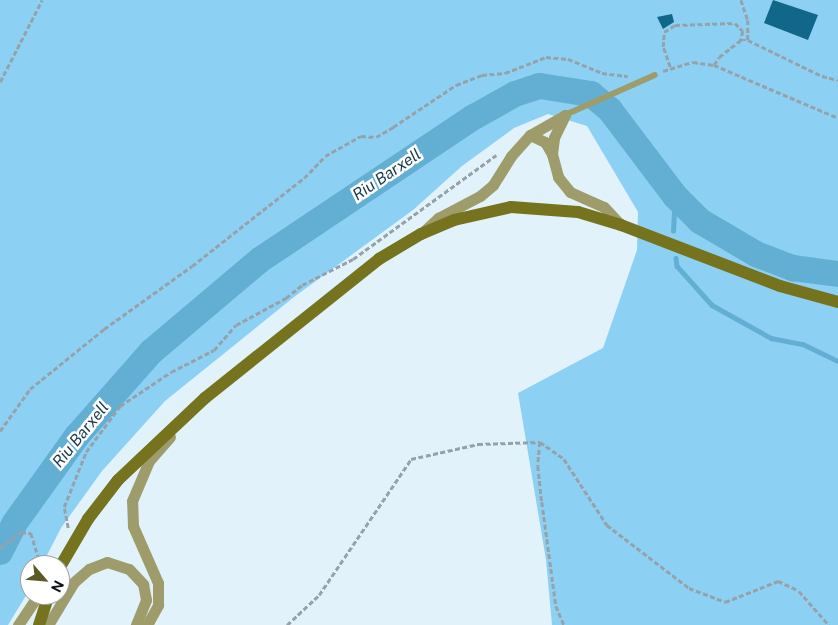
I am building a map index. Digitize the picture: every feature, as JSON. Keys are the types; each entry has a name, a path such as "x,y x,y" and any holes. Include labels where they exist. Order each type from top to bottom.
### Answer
{"main road":[{"path":"66,555 131,465 205,398 349,281 421,234 468,215 511,207 578,212 621,224 780,286 838,302"},
{"path":"39,625 46,605"}],"street":[{"path":"421,234 438,218 480,196 493,184 511,156 530,135 564,115"},
{"path":"564,115 554,138 552,154 554,168 564,186 579,198 604,207 621,224"},
{"path":"530,135 545,142 552,154"},
{"path":"147,625 158,605 159,590 154,572 133,526 134,491 149,461 205,398"},
{"path":"48,625 74,582 88,569 107,562 129,569 143,584 146,600 136,625"},
{"path":"18,625 31,605"}],"lane":[{"path":"564,115 655,75"}],"path":[{"path":"0,82 42,0"},
{"path":"741,0 748,20 748,40"},
{"path":"670,67 663,47 664,32 675,24 735,24 742,31 741,40"},
{"path":"714,65 718,57 741,40 748,40 822,76 838,80"},
{"path":"0,431 35,385 304,178 325,156 361,136 376,137 398,125 456,85 482,75 505,73 546,57 568,59 602,73 647,79"},
{"path":"655,75 670,67 693,62 714,65 838,118"},
{"path":"72,544 64,507 86,452 120,406 171,372 214,350 236,325 286,298 302,285 353,259 498,154"},
{"path":"540,442 538,466 542,502 556,606 564,625"},
{"path":"287,625 319,595 411,459 478,444 540,442 564,459 607,525 689,588 725,602 778,581 798,591 829,625"},
{"path":"0,548 21,532 31,534 38,555"}],"shaded area":[{"path":"0,0 838,0 838,625 552,625 546,560 518,393 603,348 637,250 638,212 587,126 548,114 514,128 462,166 413,210 294,297 165,401 102,471 61,528 47,555 20,555 20,605 8,625 0,625"}],"building":[{"path":"773,0 818,15 808,40 764,23"},
{"path":"672,14 674,22 663,29 657,17"}],"waterway":[{"name":"Riu Barxell","path":"0,552 14,524 77,436 151,352 260,260 474,117 515,94 540,86 591,94 610,110 675,196 700,221 756,254 793,268 838,274"},
{"path":"673,231 675,196"},
{"path":"676,258 677,266 712,305 771,338 803,344 838,361"}]}
